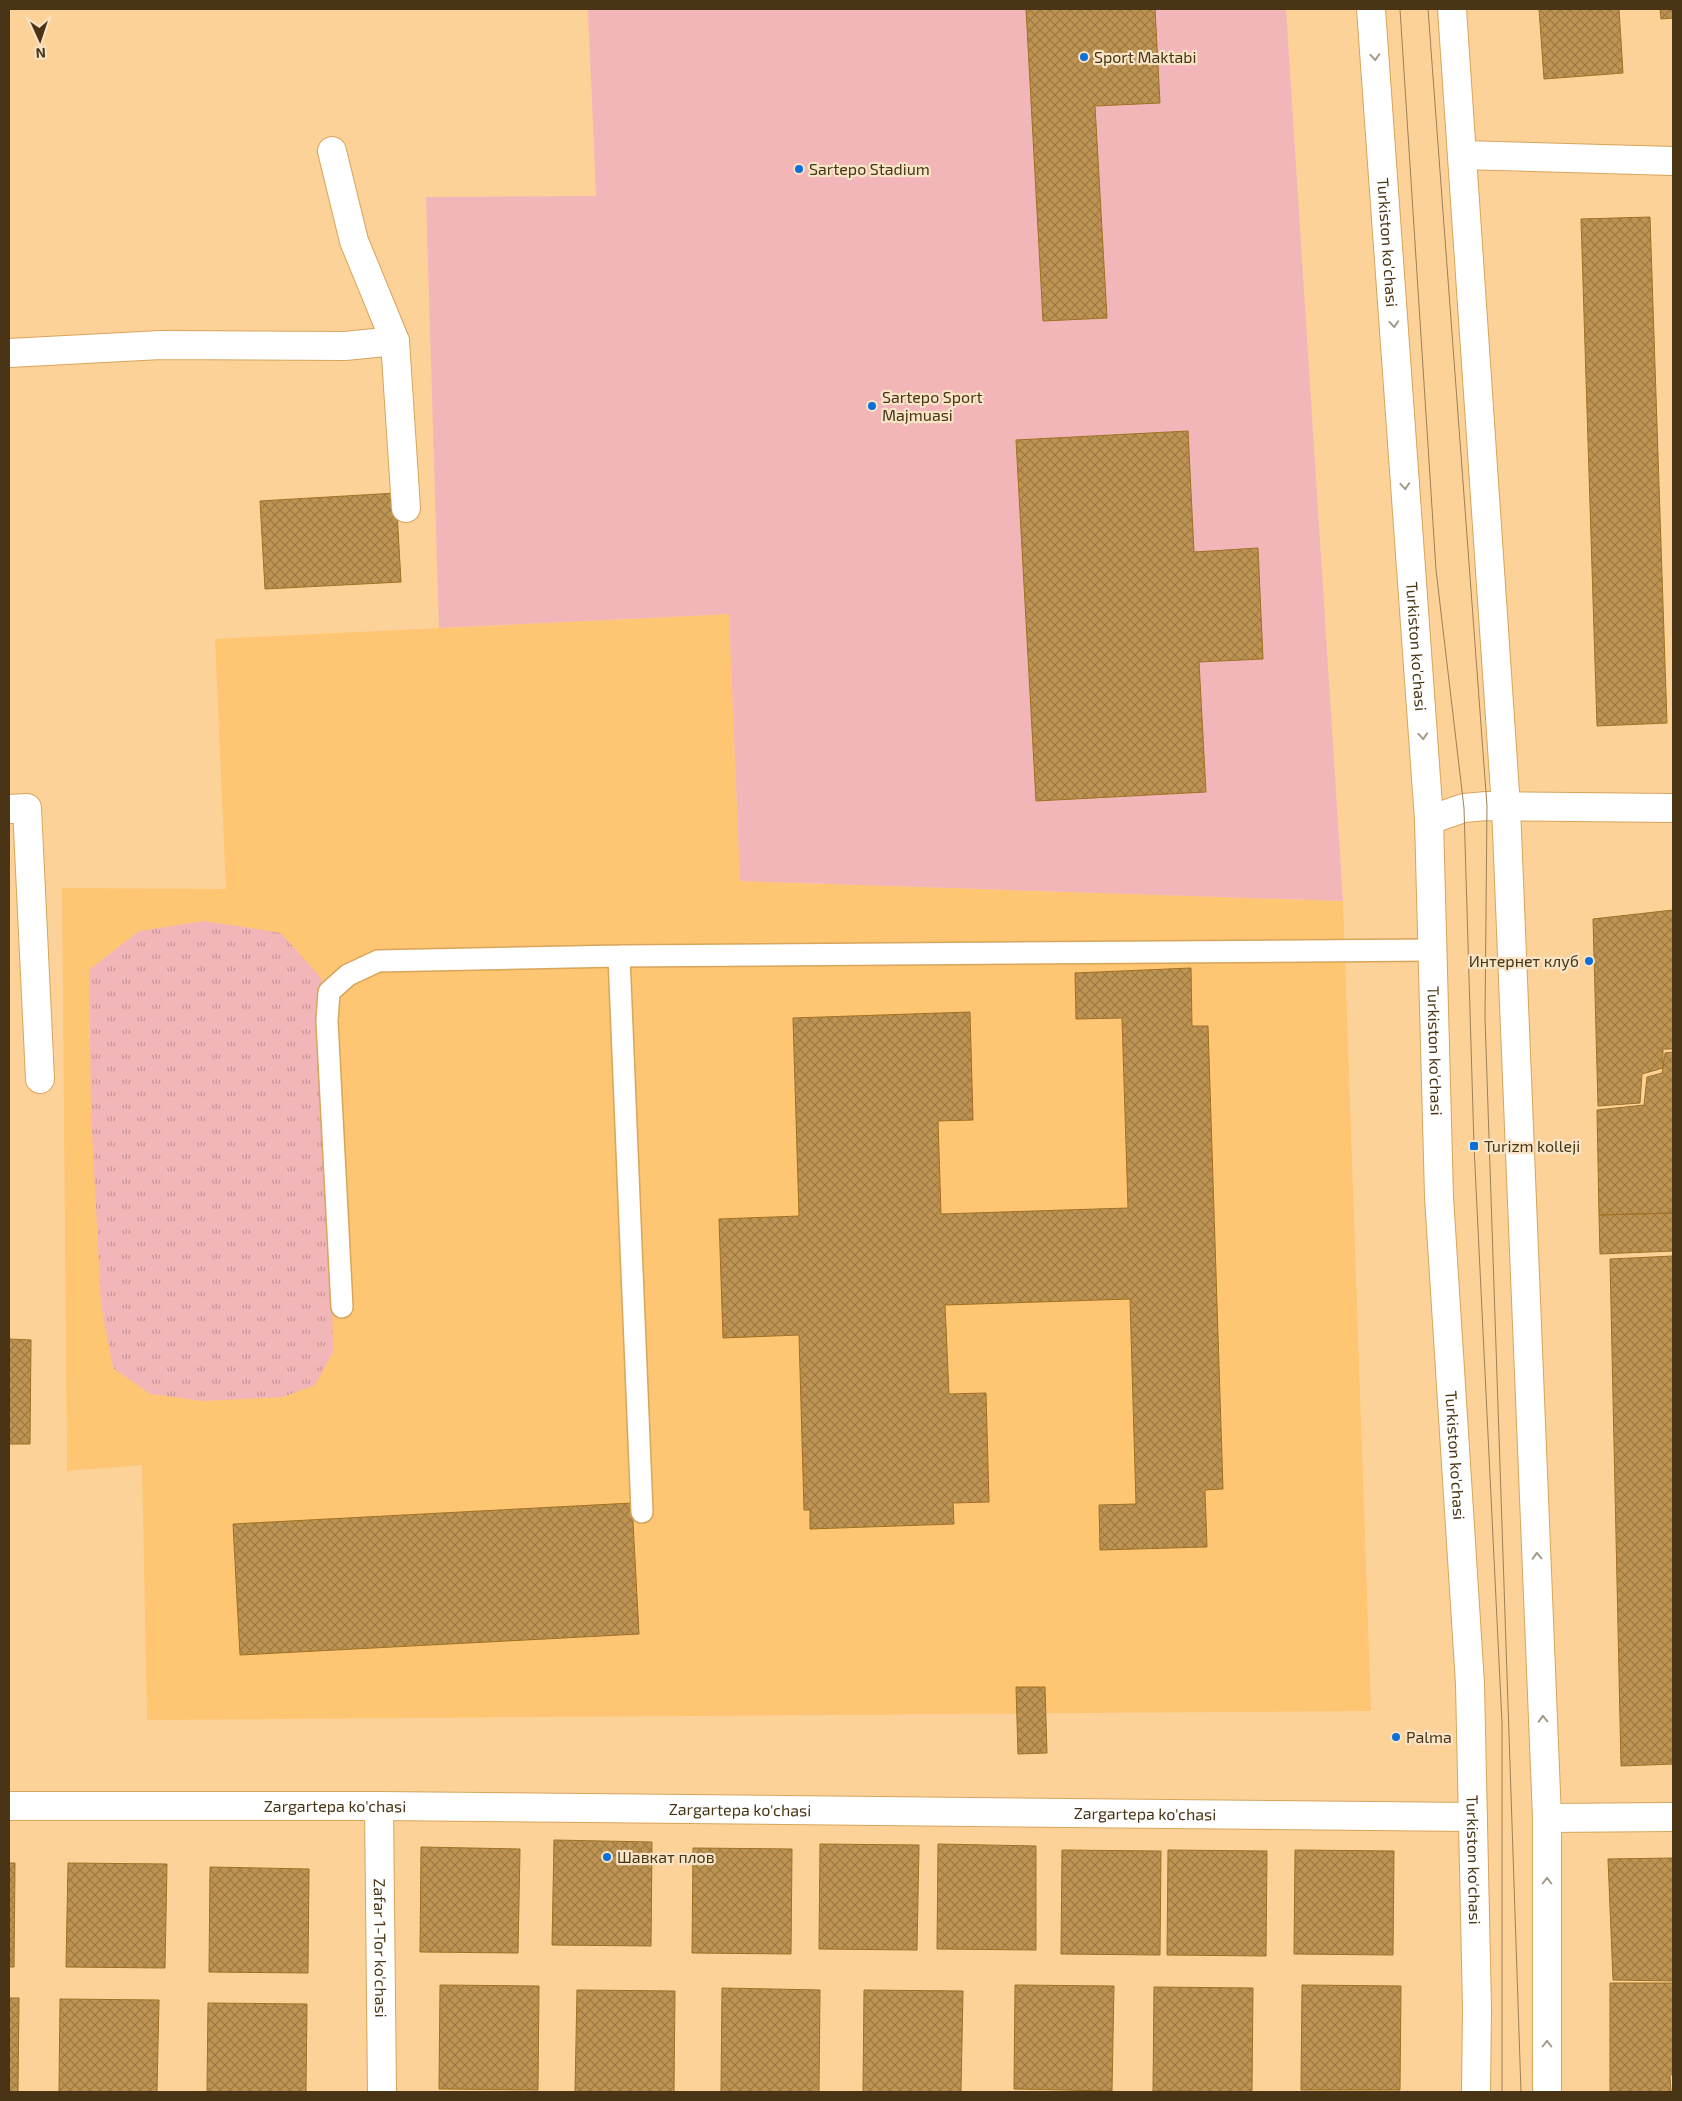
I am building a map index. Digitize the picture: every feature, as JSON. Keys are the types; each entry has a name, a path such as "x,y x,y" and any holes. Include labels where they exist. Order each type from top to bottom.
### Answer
{"main road":[{"name":"Turkiston ko'chasi","path":"1371,9 1429,820 1439,1197 1470,1684 1477,2008 1476,2092"},
{"path":"1452,9 1506,807 1548,1818 1546,2092"},
{"path":"332,151 354,242 394,341 406,508"},
{"path":"1462,155 1673,161"},
{"path":"9,353 161,345 345,346 394,341"},
{"path":"1429,820 1464,808 1487,806 1673,808"},
{"path":"9,809 27,808 40,1080"},
{"name":"Zargartepa ko'chasi","path":"9,1806 379,1806 1473,1817"},
{"name":"Zafar 1-Tor ko'chasi","path":"379,1806 382,2092"},
{"path":"1548,1818 1673,1817"}],"lane":[{"path":"342,1308 327,1021 329,992 348,975 378,961 619,956 1432,950"},
{"path":"619,956 642,1512"}],"shaded area":[{"path":"729,614 740,881 1343,901 1371,1711 147,1720 142,1465 67,1471 62,888 226,889 215,639"}],"green space":[{"name":"Sartepo Sport Majmuasi","path":"588,9 1286,9 1343,901 740,881 729,614 439,628 426,197 596,196"},
{"path":"204,921 281,933 321,978 328,1038 333,1352 315,1385 283,1397 204,1401 150,1394 113,1368 101,1304 91,1112 89,970 139,931"}],"building":[{"path":"1026,9 1155,9 1160,103 1095,106 1107,318 1043,321"},
{"path":"1539,9 1619,9 1623,73 1544,79"},
{"path":"1660,9 1673,9 1673,18 1661,19"},
{"path":"1650,217 1667,723 1597,726 1581,219"},
{"path":"1188,431 1194,552 1258,548 1263,659 1199,662 1206,792 1036,801 1016,440"},
{"path":"396,493 401,582 265,589 260,501"},
{"path":"1673,910 1673,1049 1663,1049 1663,1068 1642,1074 1640,1103 1598,1106 1593,919"},
{"path":"1191,968 1192,1026 1208,1026 1223,1489 1205,1490 1207,1547 1100,1550 1099,1505 1136,1504 1130,1299 945,1305 949,1394 986,1393 989,1502 953,1503 954,1524 810,1529 810,1510 804,1510 799,1335 723,1338 719,1219 799,1216 793,1018 970,1012 973,1120 938,1121 941,1214 1128,1208 1122,1018 1076,1019 1075,973"},
{"path":"1673,1052 1673,1213 1599,1215 1597,1110 1644,1105 1647,1077 1662,1073 1665,1053"},
{"path":"1673,1213 1673,1251 1600,1254 1599,1215"},
{"path":"1673,1256 1673,1764 1621,1766 1610,1259"},
{"path":"9,1339 31,1340 30,1444 9,1444"},
{"path":"632,1503 639,1634 240,1655 233,1524"},
{"path":"1016,1687 1045,1687 1047,1753 1018,1754"},
{"path":"554,1840 652,1842 651,1946 552,1945"},
{"path":"820,1844 919,1845 917,1950 819,1949"},
{"path":"938,1844 1036,1846 1036,1950 937,1949"},
{"path":"421,1847 520,1849 518,1953 420,1952"},
{"path":"693,1848 792,1849 791,1954 692,1953"},
{"path":"1062,1850 1161,1851 1160,1955 1061,1954"},
{"path":"1168,1850 1267,1851 1266,1956 1167,1955"},
{"path":"1295,1850 1394,1851 1393,1955 1294,1954"},
{"path":"1673,1858 1673,1981 1613,1980 1608,1859"},
{"path":"9,1863 15,1863 14,1967 9,1967"},
{"path":"68,1863 167,1864 165,1968 66,1967"},
{"path":"210,1867 309,1869 308,1973 209,1972"},
{"path":"1610,1983 1673,1983 1673,2073 1670,2076 1671,2092 1610,2092"},
{"path":"440,1985 539,1986 538,2090 439,2089"},
{"path":"1015,1985 1114,1986 1112,2091 1014,2089"},
{"path":"1302,1985 1401,1986 1400,2090 1301,2090"},
{"path":"1154,1987 1253,1988 1252,2092 1153,2091"},
{"path":"722,1988 820,1990 819,2092 721,2092"},
{"path":"577,1990 675,1991 674,2092 575,2092"},
{"path":"864,1990 963,1991 961,2092 863,2092"},
{"path":"9,1998 19,1998 18,2092 9,2092"},
{"path":"60,1999 159,2000 157,2092 59,2092"},
{"path":"208,2003 307,2004 306,2092 207,2092"}],"tram line":[{"path":"1400,9 1436,570 1464,808 1474,1146 1502,1723 1502,2092"},
{"path":"1428,9 1487,806 1485,1018 1521,2092"}],"place":[{"name":"Sport Maktabi","path":"1084,57"},
{"name":"Sartepo Stadium","path":"799,169"},
{"name":"Sartepo Sport Majmuasi","path":"872,406"},
{"name":"Интернет клуб","path":"1589,961"},
{"name":"Turizm kolleji","path":"1474,1146"},
{"name":"Palma","path":"1396,1737"},
{"name":"Шавкат плов","path":"607,1857"}]}
